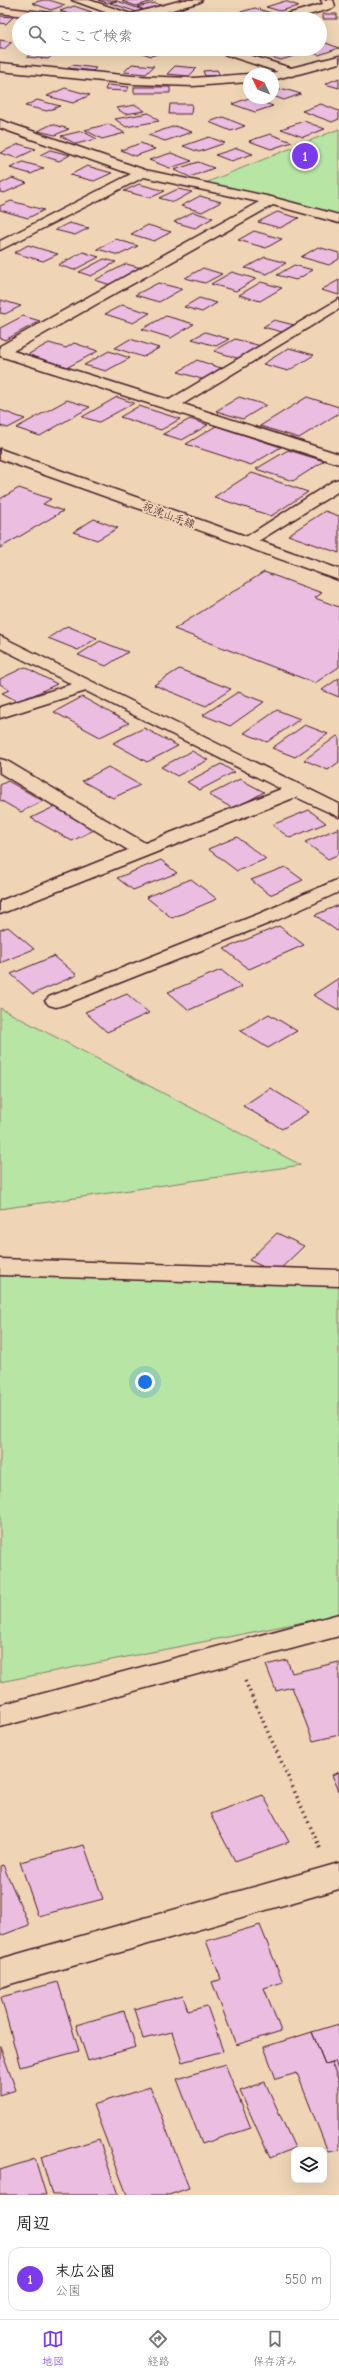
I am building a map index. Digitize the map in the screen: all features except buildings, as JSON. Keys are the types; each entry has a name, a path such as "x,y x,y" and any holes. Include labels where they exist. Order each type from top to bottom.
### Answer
{"street":[{"path":"78,0 115,12"},
{"path":"154,12 196,0"},
{"path":"307,12 329,6 327,0"},
{"path":"0,10 17,12"},
{"path":"240,56 291,72"},
{"path":"279,75 339,59"},
{"path":"0,67 133,80 192,82 243,78"},
{"path":"4,128 142,173 271,201 339,219"},
{"path":"0,246 142,173"},
{"path":"1,351 271,201"},
{"path":"170,406 339,303"},
{"path":"1,351 170,406 339,458"},
{"name":"祝津山手線","path":"0,454 339,574"},
{"path":"246,542 339,484"},
{"path":"0,641 339,811"},
{"path":"0,713 86,685"},
{"path":"0,765 144,850"},
{"path":"0,908 296,790"},
{"path":"56,1001 268,917 339,885"},
{"path":"0,1267 339,1278"},
{"path":"0,1716 232,1652 339,1625"},
{"path":"0,1973 337,1881"}],"path":[{"path":"232,1652 337,1881"}],"green space":[{"path":"339,129 339,215 274,198 205,183"},
{"path":"0,1008 301,1165 0,1209"},
{"path":"0,1267 339,1278 339,1615 0,1682"}],"place":[{"name":"末広公園","path":"305,156"}]}
